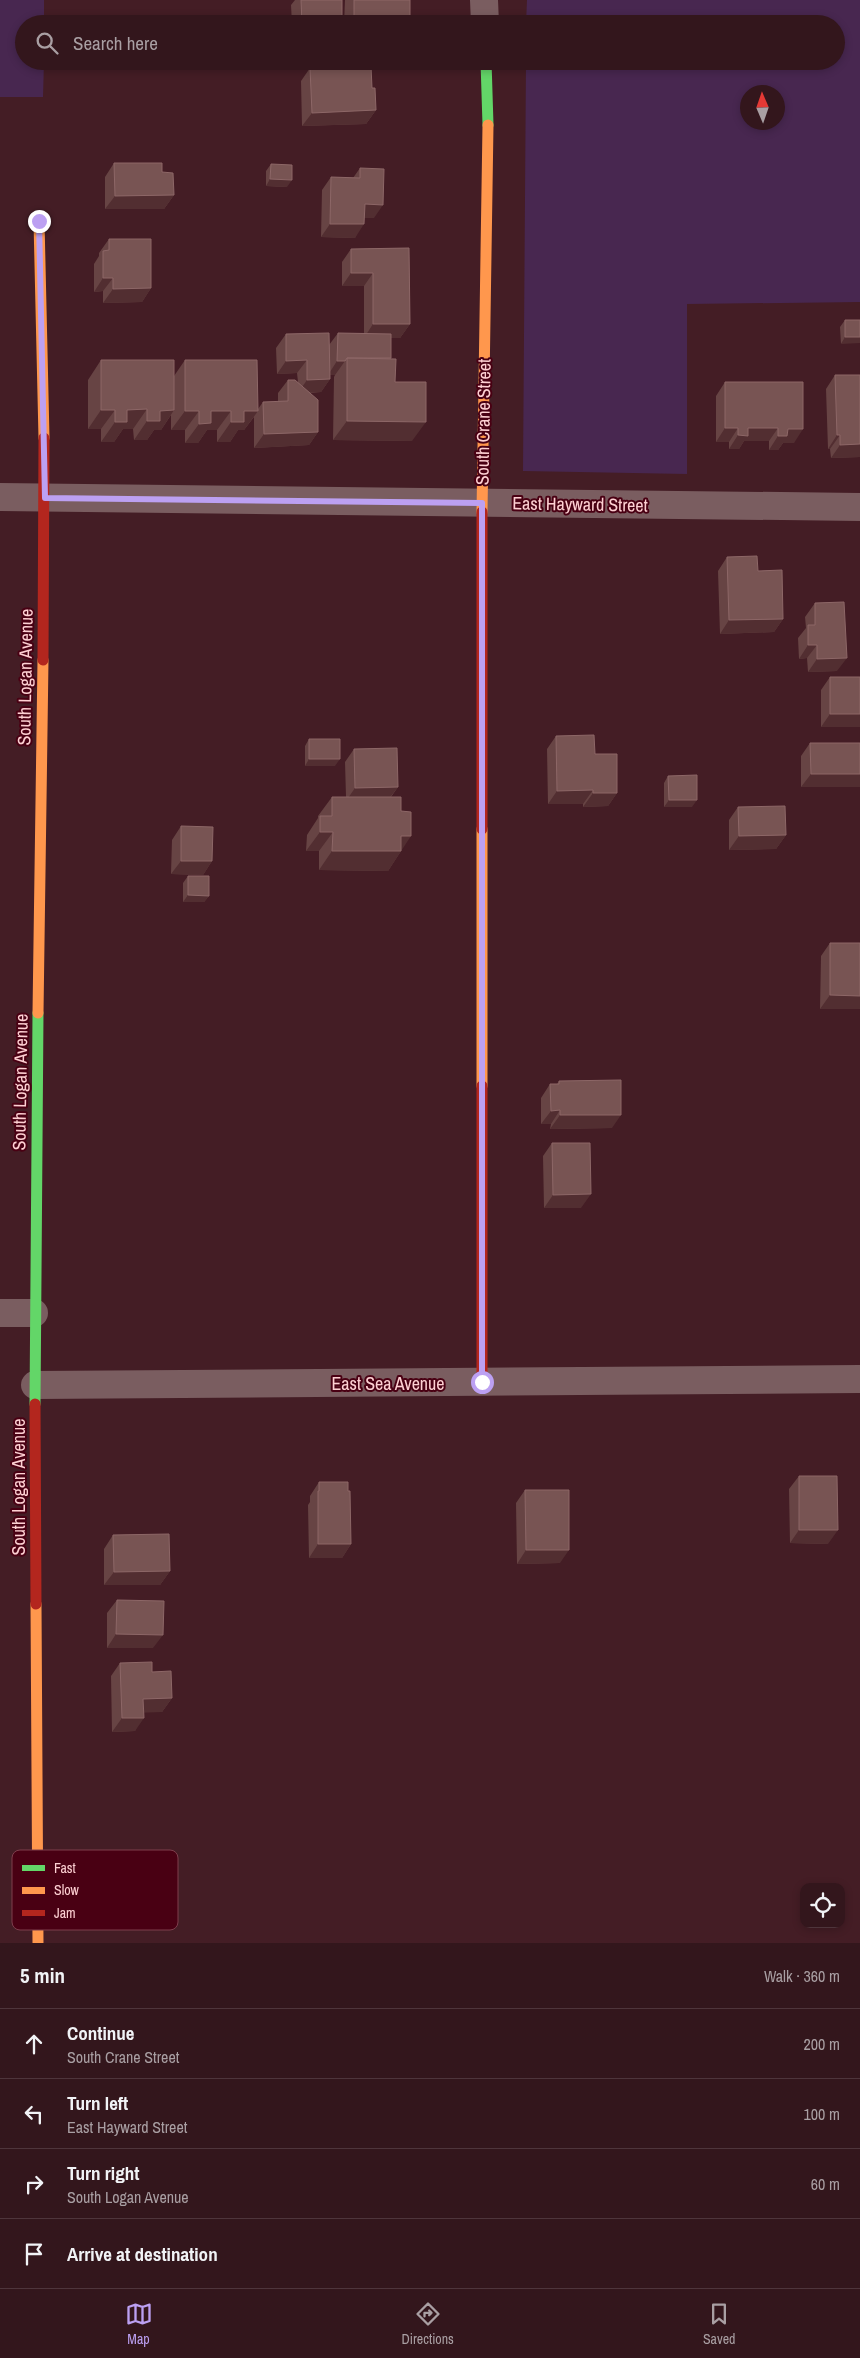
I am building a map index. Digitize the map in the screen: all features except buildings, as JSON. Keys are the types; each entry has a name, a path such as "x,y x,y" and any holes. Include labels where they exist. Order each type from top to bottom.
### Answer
{"street":[{"path":"484,0 485,15"},
{"name":"South Crane Street","path":"482,1382 482,503 488,119 486,70"},
{"name":"South Logan Avenue","path":"38,1850 34,1313 45,498 39,221"},
{"name":"East Hayward Street","path":"0,497 860,507"},
{"path":"0,1313 34,1313"},
{"name":"East Sea Avenue","path":"35,1384 860,1379"},
{"name":"South Logan Avenue","path":"38,1930 38,1943"}],"shaded area":[{"path":"0,0 44,0 44,15 15,15 15,70 44,70 43,97 0,97"},
{"path":"527,0 860,0 860,302 687,304 687,474 523,471 526,70 845,70 845,15 526,15"}],"traffic: fast":[{"path":"486,70 488,125"},
{"path":"35,1404 38,1013"}],"traffic: slow":[{"path":"482,512 488,125"},
{"path":"39,221 44,438"},
{"path":"38,1013 43,660"},
{"path":"482,829 482,1086"},
{"path":"36,1604 37,1850"},
{"path":"38,1930 38,1943"}],"traffic: jam":[{"path":"43,660 44,438"},
{"path":"482,512 482,829"},
{"path":"482,1086 482,1382"},
{"path":"35,1404 36,1604"}],"route":[{"path":"39,221 45,498 482,503 482,1382"}]}
